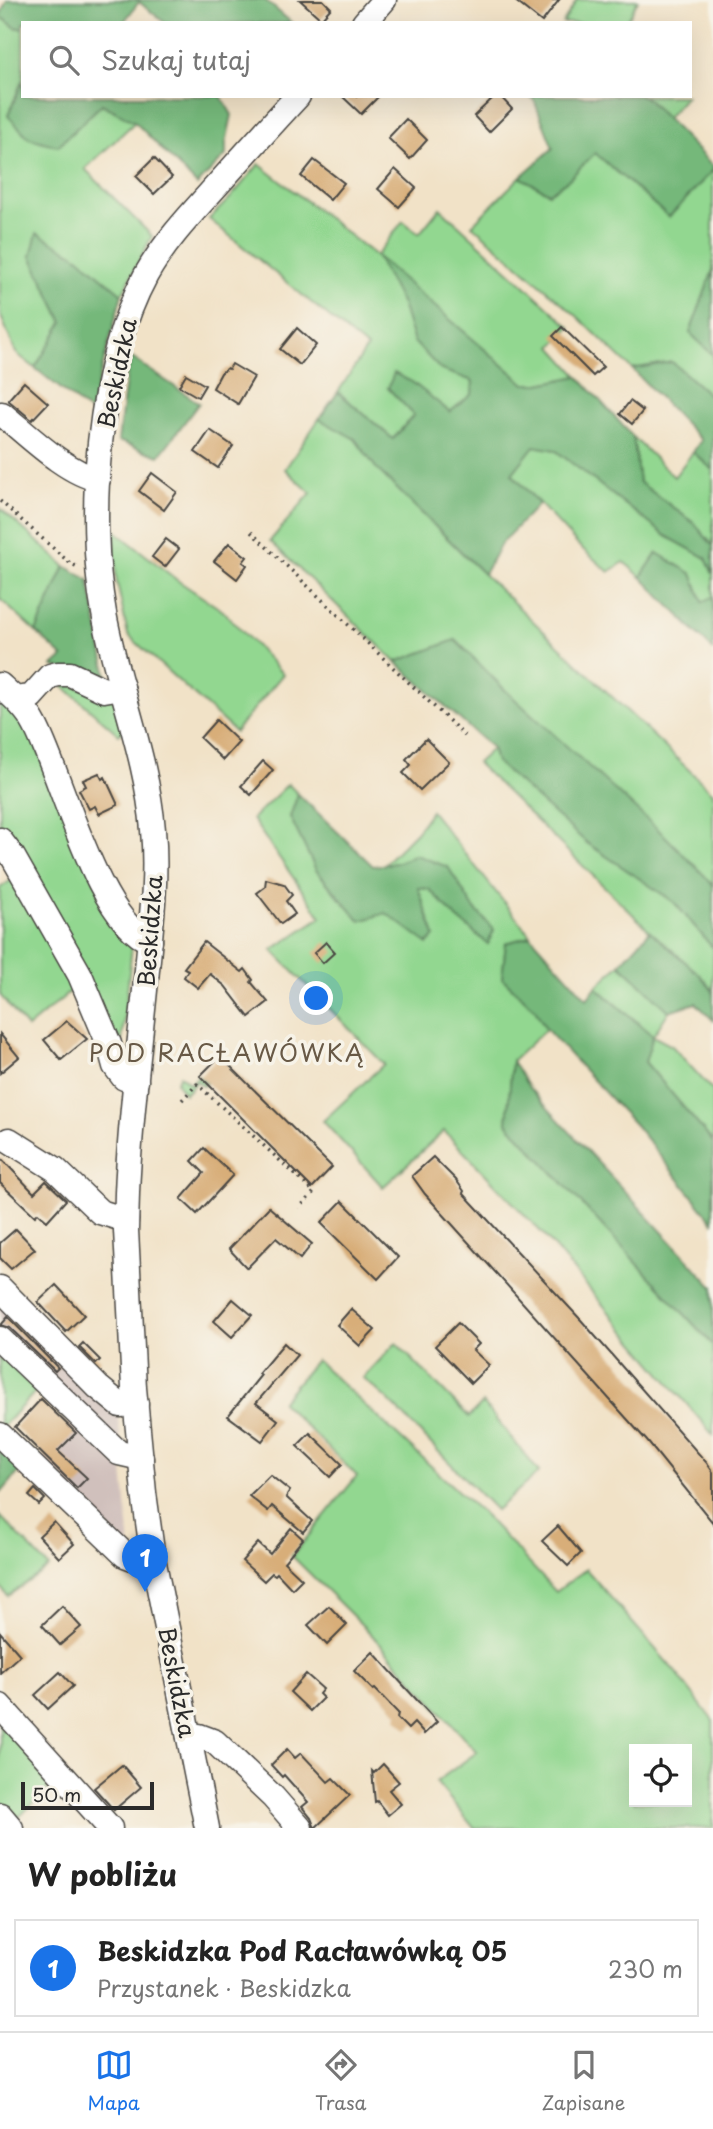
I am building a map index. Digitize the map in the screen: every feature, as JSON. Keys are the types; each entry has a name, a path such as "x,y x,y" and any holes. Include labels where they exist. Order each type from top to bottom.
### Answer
{"street":[{"path":"366,21 384,0"},
{"name":"Beskidzka","path":"207,1828 153,1558 136,1404 126,1220 135,1081 150,941 154,876 153,832 144,767 104,614 95,545 97,479 113,367 131,306 147,273 192,213 296,98"},
{"path":"2,414 65,463 86,477 97,479"},
{"path":"8,692 31,697 50,677 58,674 70,674 104,690 122,687"},
{"path":"8,692 35,724 90,863 123,920 137,936 150,941"},
{"path":"0,840 13,857 80,975 109,1044 115,1066 124,1078 135,1081"},
{"path":"9,1140 55,1169 100,1212 126,1220"},
{"path":"0,1288 98,1388 120,1405 136,1404"},
{"path":"0,1339 119,1453 141,1458"},
{"path":"0,1435 125,1555 141,1561 153,1558"},
{"path":"0,1706 110,1828"},
{"path":"189,1737 199,1736 215,1742 273,1797 300,1828"},
{"path":"0,1815 11,1828"}],"path":[{"path":"0,501 71,564 98,573"},
{"path":"251,531 465,736"},
{"path":"182,1100 197,1084 314,1192 299,1208"}],"shaded area":[{"path":"0,1296 118,1413 130,1547 36,1465 74,1416 0,1350"}],"green space":[{"path":"7,0 265,0 290,21 163,21 139,2 125,21 21,21 21,28 0,16"},
{"path":"577,0 638,0 627,21 564,21"},
{"path":"0,16 21,28 21,84 8,115 58,146 102,104 135,122 85,169 152,236 122,294 77,256 31,256 63,322 35,368 16,353 0,314"},
{"path":"21,84 21,98 222,98 232,115 226,155 197,185 135,122 102,104 58,146 29,138 8,116"},
{"path":"532,98 646,98 713,166 713,170 669,217 595,153 569,179 549,193 520,177 553,148"},
{"path":"646,98 684,98 666,119"},
{"path":"595,152 669,217 713,170 713,270 690,333 713,355 713,398 672,362 632,369 578,317 472,225 520,177 549,193 569,179"},
{"path":"259,164 376,256 403,221 419,234 440,208 570,327 552,347 578,376 540,384 525,384 378,258 402,304 414,342 441,370 473,381 472,394 450,412 412,382 388,388 414,415 393,439 338,392 367,348 209,219"},
{"path":"37,233 77,256 122,294 90,412 35,368 63,322 31,256"},
{"path":"376,256 525,384 540,384 578,376 633,437 639,482 695,524 713,546 713,574 706,558 666,536 555,450 534,446 512,474 539,504 502,542 484,574 377,469 355,439 319,419 338,392 393,439 414,415 388,388 394,373 412,382 450,412 472,394 473,381 441,370 414,342 402,304"},
{"path":"713,270 713,355 690,333"},
{"path":"132,358 199,403 159,456 118,441 127,373"},
{"path":"672,362 713,398 713,470 693,452 701,440 632,369"},
{"path":"319,419 355,439 377,469 468,559 713,793 713,886 506,691 456,640 396,662 270,541 311,493 285,469"},
{"path":"633,437 674,477 693,452 713,470 713,546 695,524 639,482"},
{"path":"534,446 555,450 666,536 706,558 713,574 713,597 703,602 692,574 657,553 641,577 624,562 609,572 578,545 512,474"},
{"path":"0,508 65,566 36,632 0,599"},
{"path":"114,530 177,580 223,611 283,674 235,732 128,635 116,578"},
{"path":"657,553 692,574 703,602 713,597 713,650 641,577"},
{"path":"65,566 89,580 108,682 53,666 63,657 36,632"},
{"path":"455,640 705,876 713,886 713,948 674,902 587,843 496,762 492,748 396,662"},
{"path":"60,683 114,696 124,731 119,735"},
{"path":"0,692 27,724 104,901 132,945 120,1059 0,834"},
{"path":"492,749 496,762 587,843 674,902 713,948 713,991 700,975 650,931 477,763"},
{"path":"288,784 298,794 290,817 316,870 341,900 386,913 435,935 418,888 429,889 457,918 488,943 494,930 473,907 448,867 416,855 383,865 417,831 431,811 531,936 506,943 502,978 535,1009 546,1029 512,1061 507,1123 713,1345 713,1435 543,1234 444,1131 383,1187 323,1121 384,1064 272,950 321,917 252,819"},
{"path":"298,794 373,866 396,863 416,855 448,867 473,907 494,930 488,944 457,918 429,889 418,888 435,936 428,944 386,913 360,921 316,870 290,817"},
{"path":"17,876 77,986 27,1028 0,995 0,888"},
{"path":"650,931 700,975 713,991 713,1020 696,1003 669,1011 620,964"},
{"path":"531,936 587,999 596,987 653,1036 645,1062 713,1142 713,1222 636,1126 546,1029 535,1009 502,978 506,943"},
{"path":"620,964 669,1011 653,1036 672,1046 713,1091 713,1142 645,1062 653,1035 596,987"},
{"path":"512,1061 530,1089 713,1287 713,1345 507,1123"},
{"path":"180,1075 190,1084 198,1076 206,1083 203,1086 197,1081 185,1094 176,1082"},
{"path":"396,1343 469,1417 483,1403 539,1472 496,1510 363,1378"},
{"path":"0,1350 40,1387 1,1428 0,1427"},
{"path":"316,1360 487,1518 556,1592 586,1569 678,1675 713,1721 713,1828 474,1828 436,1782 477,1752 371,1634 292,1556 357,1476 281,1402"},
{"path":"0,1442 24,1466 0,1492"},
{"path":"0,1516 49,1567 8,1596 0,1587"},
{"path":"0,1717 59,1778 13,1823 0,1808"}],"building":[{"path":"300,0 323,0 331,8 321,19"},
{"path":"514,0 559,0 541,21"},
{"path":"344,98 377,98 361,114"},
{"path":"493,98 502,98 512,109 489,132 474,116"},
{"path":"406,119 427,140 410,159 388,138"},
{"path":"154,158 172,177 154,194 136,176"},
{"path":"314,160 344,183 330,200 301,176"},
{"path":"395,169 416,188 399,207 378,189"},
{"path":"562,327 603,367 593,376 553,336"},
{"path":"297,328 316,345 300,365 280,349"},
{"path":"232,364 254,377 238,404 213,388 221,373"},
{"path":"186,374 205,385 198,397 179,386"},
{"path":"24,382 48,403 32,420 8,400"},
{"path":"630,401 643,411 632,424 620,414"},
{"path":"210,430 233,446 218,468 195,452"},
{"path":"152,473 177,492 164,510 139,491"},
{"path":"166,539 179,549 165,567 152,557"},
{"path":"229,543 247,557 243,562 247,565 237,579 214,561"},
{"path":"216,720 239,742 223,760 200,738"},
{"path":"426,739 449,762 420,790 403,773 411,765 406,759"},
{"path":"263,761 273,770 251,795 241,786"},
{"path":"99,773 102,779 105,777 118,805 99,814 95,806 89,809 79,790 86,786 83,780"},
{"path":"266,879 284,884 292,895 286,901 295,914 281,924 257,893 265,887"},
{"path":"204,942 242,972 245,969 253,980 251,982 268,1002 249,1017 225,986 210,974 198,988 184,977 188,970 184,968"},
{"path":"326,942 335,952 323,963 314,953"},
{"path":"67,1021 87,1039 61,1060 44,1040"},
{"path":"0,1034 19,1057 0,1073"},
{"path":"220,1056 332,1167 312,1188 200,1076"},
{"path":"204,1148 233,1175 197,1214 181,1199 204,1173 192,1161"},
{"path":"0,1157 34,1193 46,1181 66,1200 47,1221 38,1213 35,1216 0,1183"},
{"path":"433,1157 706,1462 713,1472 713,1523 647,1441 425,1194 412,1176"},
{"path":"342,1201 398,1257 378,1279 321,1223"},
{"path":"269,1207 312,1244 300,1259 276,1238 247,1268 229,1249"},
{"path":"16,1229 35,1249 11,1269 0,1258 0,1243"},
{"path":"56,1285 84,1315 66,1332 38,1302"},
{"path":"233,1299 252,1315 232,1337 214,1321"},
{"path":"351,1309 375,1330 360,1346 337,1325"},
{"path":"8,1317 58,1368 55,1371 10,1328 1,1325"},
{"path":"458,1323 479,1344 473,1350 489,1365 471,1383 435,1346"},
{"path":"83,1343 100,1360 96,1364 79,1347"},
{"path":"284,1343 297,1355 256,1403 278,1420 262,1441 228,1416"},
{"path":"41,1399 76,1433 58,1451 87,1478 77,1488 15,1427"},
{"path":"310,1433 342,1464 330,1477 297,1446"},
{"path":"270,1475 290,1491 286,1497 312,1521 303,1532 272,1506 268,1511 249,1496"},
{"path":"35,1489 45,1499 39,1505 29,1496"},
{"path":"54,1522 74,1544 59,1558 39,1536"},
{"path":"558,1526 581,1553 568,1566 542,1541"},
{"path":"291,1528 303,1539 284,1562 302,1579 292,1589 277,1573 272,1573 264,1581 242,1561 258,1543 270,1554"},
{"path":"62,1606 81,1627 60,1645 42,1625"},
{"path":"329,1606 347,1625 327,1645 308,1625"},
{"path":"0,1632 20,1655 0,1673"},
{"path":"373,1652 437,1722 424,1734 414,1723 408,1729 397,1718 398,1713 354,1671"},
{"path":"60,1672 73,1686 48,1709 35,1695"},
{"path":"306,1674 323,1689 319,1694 323,1698 310,1711 290,1692"},
{"path":"287,1749 295,1758 301,1753 328,1782 333,1778 350,1795 315,1828 302,1807 308,1802 284,1775 282,1777 271,1765"},
{"path":"383,1764 399,1782 389,1790 401,1804 388,1815 377,1801 375,1802 372,1771 374,1773"},
{"path":"122,1765 141,1787 114,1810 94,1788"}],"place":[{"name":"Beskidzka Pod Racławówką 05","path":"145,1592"}],"district":[{"name":"POD RACŁAWÓWKĄ","path":"227,1052"}]}
